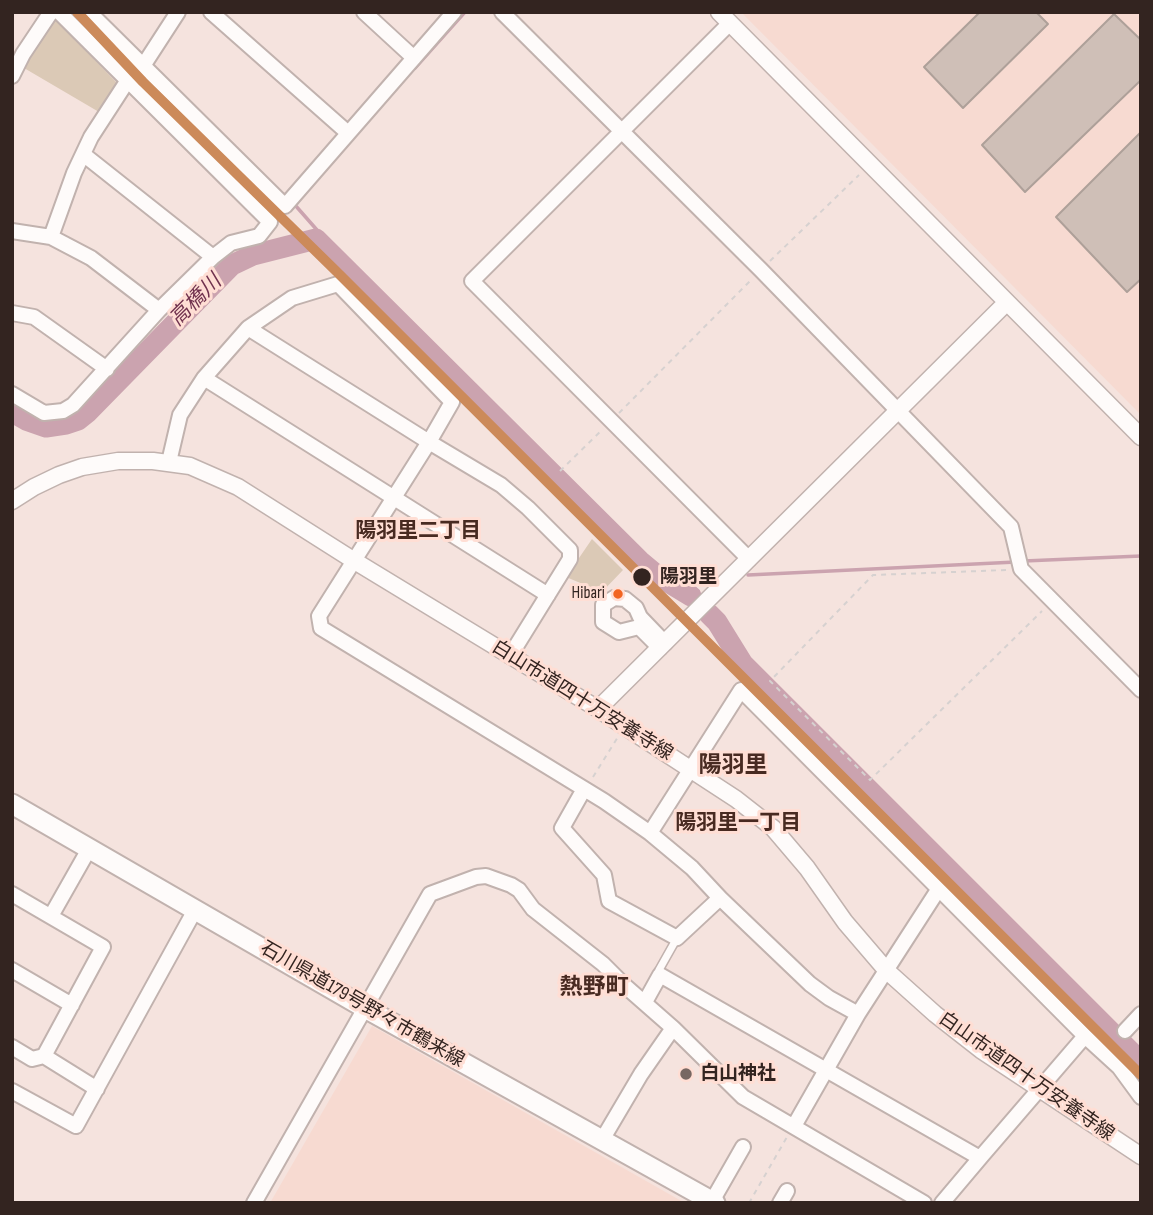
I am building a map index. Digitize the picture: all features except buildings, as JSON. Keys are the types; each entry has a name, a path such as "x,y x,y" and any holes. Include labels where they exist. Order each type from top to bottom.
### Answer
{"main road":[{"name":"石川県道179号野々市鶴来線","path":"12,804 365,1008 713,1202"}],"street":[{"path":"12,76 51,12"},
{"path":"12,394 44,413 63,411 73,405 159,310 214,257 231,243 259,236 270,222 59,12"},
{"path":"89,12 285,206 454,12"},
{"path":"143,66 178,12"},
{"path":"211,12 348,133"},
{"path":"365,12 414,58"},
{"path":"502,12 761,270 1011,527 1020,564 1052,601 1141,690"},
{"path":"749,559 472,281 621,132 724,18 1141,437"},
{"path":"51,237 74,173 91,137 128,80"},
{"path":"83,154 214,257"},
{"path":"12,231 51,237 91,258 159,310"},
{"path":"169,463 180,415 204,378 248,328 292,298 338,284 452,402 319,617 321,628 584,789 650,833 692,869 810,984 858,1014"},
{"path":"598,709 1006,303"},
{"path":"12,313 34,317 107,369"},
{"path":"248,328 500,485 528,508 570,550 570,559 510,656"},
{"path":"204,378 548,595"},
{"name":"白山市道四十万安養寺線","path":"12,501 59,475 82,467 118,461 136,460 190,466 238,487 598,709 736,799 773,828 807,868 845,922 887,971 935,1014 981,1050 1141,1157"},
{"path":"650,833 741,691 1119,1068 1141,1097"},
{"path":"584,789 562,828 604,875 609,901 677,938 720,898"},
{"path":"51,916 89,849"},
{"path":"254,1203 429,894 486,876 519,890 533,909 603,964 743,1097 924,1203"},
{"path":"794,1126 858,1014 938,890"},
{"path":"12,894 103,947 44,1056"},
{"path":"12,1091 76,1126 195,910"},
{"path":"12,970 72,1005"},
{"path":"645,1002 660,975 980,1158"},
{"path":"1125,1031 1141,1014"},
{"path":"602,1140 673,1028"},
{"path":"942,1203 1085,1036"},
{"path":"12,1047 32,1059 44,1056 97,1088"},
{"path":"713,1202 743,1147"}],"lane":[{"path":"660,975 659,970 677,938"}],"path":[{"path":"560,471 870,165"},
{"path":"1020,564 873,575 771,681 870,780 1052,601"},
{"path":"584,789 625,726"},
{"path":"749,1203 794,1126"}],"shaded area":[{"path":"741,12 1141,12 1141,415"},
{"path":"55,19 118,84 99,112 24,68"},
{"path":"592,539 623,570 602,592 566,577"},
{"path":"372,1026 685,1203 270,1203"}],"waterway":[{"path":"415,68 465,12"},
{"path":"297,203 295,205 317,230 316,239"},
{"name":"高橋川","path":"12,412 46,427 78,420 232,265 253,255 316,239 640,561 658,576 691,596"},
{"path":"1024,561 1141,556"},
{"path":"748,575 1016,562"},
{"path":"658,576 716,576"},
{"name":"高橋川","path":"709,614 717,622 743,664 1141,1062"}],"transit line":[{"path":"77,12 143,82 336,271 1141,1075"}],"place":[{"name":"陽羽里","path":"642,577"},
{"name":"Hibari","path":"618,594"},
{"name":"白山神社","path":"686,1074"}],"district":[{"name":"陽羽里二丁目","path":"418,532"},
{"name":"陽羽里","path":"733,766"},
{"name":"陽羽里一丁目","path":"738,824"},
{"name":"熱野町","path":"594,988"}]}
